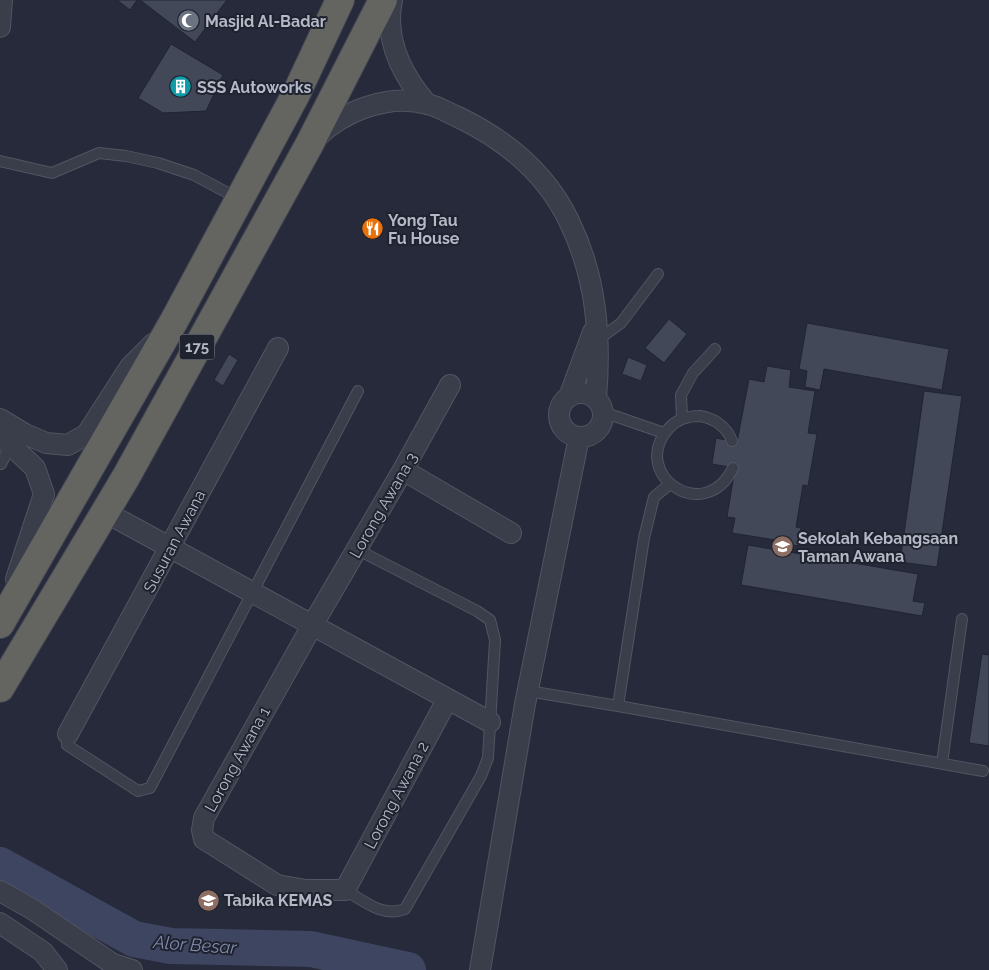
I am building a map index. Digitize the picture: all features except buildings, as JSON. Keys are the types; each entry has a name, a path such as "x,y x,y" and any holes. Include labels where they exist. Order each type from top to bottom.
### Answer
{"highway":[{"name":"175","path":"2,620 174,322 296,94 340,0"},
{"name":"175","path":"0,688 105,512 309,145 383,0"}],"street":[{"path":"0,27 2,0"},
{"path":"392,0 390,24 398,59 405,76 427,104"},
{"path":"309,145 334,123 363,108 395,102 427,104 484,129 513,150 543,179 569,221 588,272 596,311 599,339 599,428 587,436 579,437 566,430 560,417 560,409 569,397 587,352 596,311"},
{"path":"0,419 25,434 46,443 68,445 87,434 130,367 174,322"},
{"name":"Susuran Awana","path":"68,734 171,548 278,348"},
{"name":"Lorong Awana 3","path":"313,624 358,550 450,385"},
{"path":"569,397 583,393 600,406"},
{"path":"480,970 528,691 579,437"},
{"path":"2,620 44,494 35,468 6,439"},
{"path":"403,470 511,533"},
{"path":"105,512 490,722"},
{"name":"Lorong Awana 1","path":"313,624 204,818 202,830 204,839 278,885 306,890 345,890"},
{"name":"Lorong Awana 2","path":"345,890 447,700"},
{"path":"0,891 32,909 113,964 132,970"},
{"path":"0,923 44,952 57,970"}],"lane":[{"path":"0,161 52,173 99,153 126,156 158,163 194,176 240,200"},
{"path":"599,339 621,323 658,274"},
{"path":"682,418 681,395 693,373 715,350"},
{"path":"68,734 67,745 138,791 150,788 358,391"},
{"path":"600,406 664,433"},
{"path":"732,441 723,427 714,420 693,416 682,418 672,424 664,433 657,454 663,476 670,484 690,494 711,491 728,478 733,468"},
{"path":"2,464 6,439"},
{"path":"618,706 644,538 654,497 670,484"},
{"path":"345,890 382,911 395,913 405,909 481,776 488,758 495,640 490,620 477,611 358,550"},
{"path":"942,763 962,619"},
{"path":"528,691 983,771"}],"waterway":[{"name":"Alor Besar","path":"0,865 134,939 171,946 311,949 408,970"}],"place":[{"name":"Masjid Al-Badar","path":"189,21"},
{"name":"SSS Autoworks","path":"181,87"},
{"name":"Yong Tau Fu House","path":"372,229"},
{"name":"Sekolah Kebangsaan Taman Awana","path":"782,547"},
{"name":"Tabika KEMAS","path":"208,900"}]}
